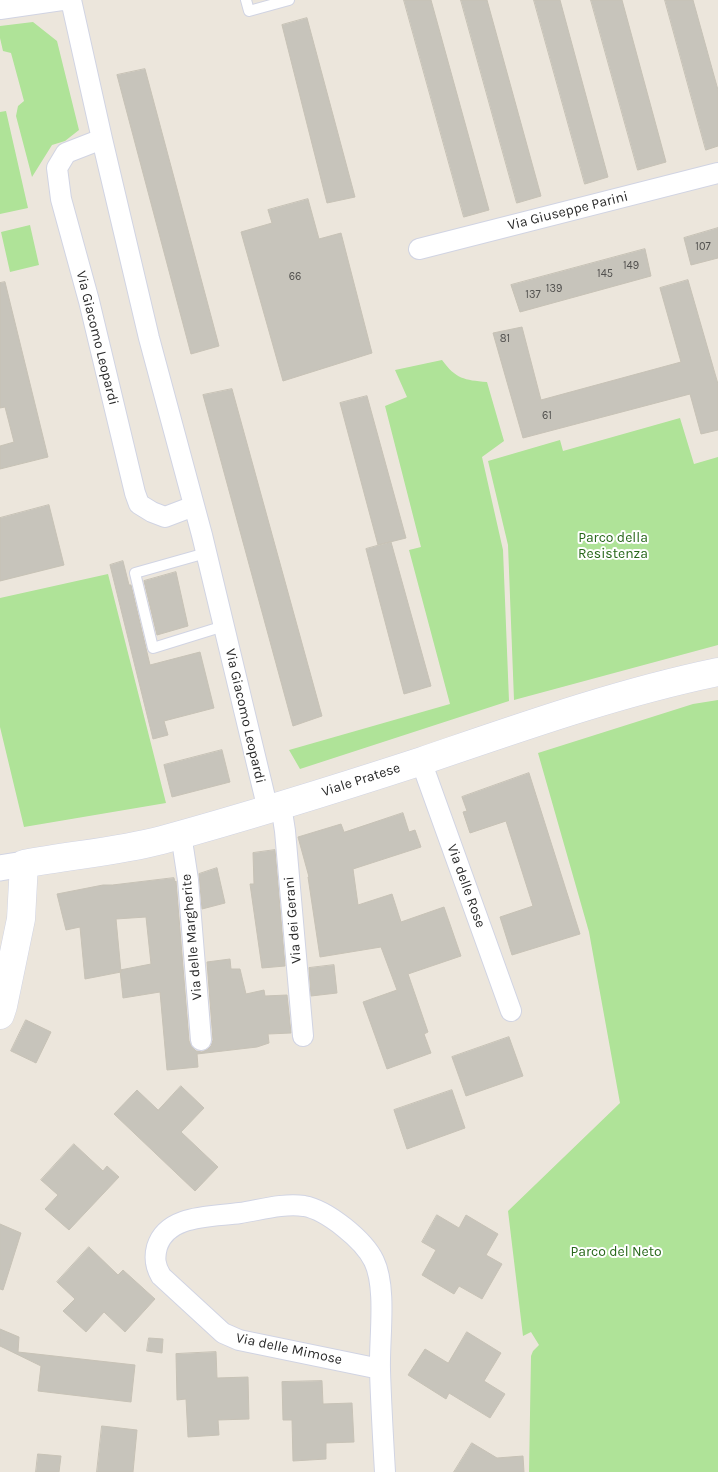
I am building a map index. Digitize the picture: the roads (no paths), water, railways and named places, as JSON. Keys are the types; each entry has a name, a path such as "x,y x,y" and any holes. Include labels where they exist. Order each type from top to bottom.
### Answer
{"main road":[{"name":"Viale Pratese","path":"12,866 134,846 181,834 421,761 618,697 718,672"},
{"path":"0,1015 4,1006 7,970 21,918 12,866"}],"street":[{"path":"0,9 62,0"},
{"name":"Via Giacomo Leopardi","path":"71,0 149,338 224,626 274,807"},
{"name":"Via Giacomo Leopardi","path":"102,139 66,153 57,168 61,199 89,302 139,504 165,517 194,506"},
{"name":"Via Giuseppe Parini","path":"419,249 718,173"},
{"name":"Via delle Rose","path":"421,761 511,1011"},
{"name":"Via dei Gerani","path":"274,807 285,831 304,1036"},
{"name":"Via delle Margherite","path":"181,834 188,880 201,1040"},
{"name":"Via delle Mimose","path":"380,1369 239,1340 223,1334 161,1276 155,1256 159,1242 167,1230 183,1221 286,1206 304,1206 320,1212 358,1240 370,1253 375,1262 381,1286 380,1369 385,1472"}],"lane":[{"path":"246,0 249,11 289,0"},
{"path":"206,553 135,573 153,648 224,626"}],"park label":[{"name":"Parco della Resistenza","path":"613,546"},
{"name":"Parco del Neto","path":"616,1252"}]}
